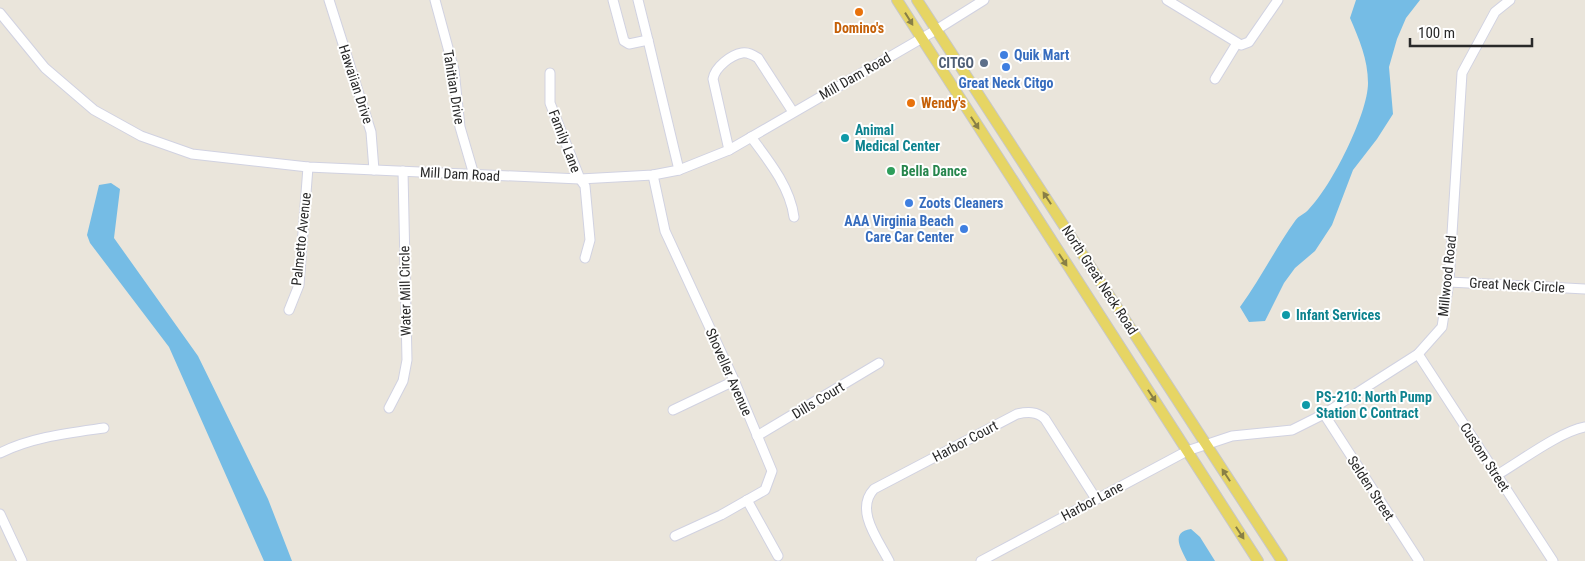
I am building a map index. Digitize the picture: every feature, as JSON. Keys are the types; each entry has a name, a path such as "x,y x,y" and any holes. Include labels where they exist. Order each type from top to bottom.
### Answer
{"main road":[{"name":"North Great Neck Road","path":"897,0 1258,561"},
{"name":"North Great Neck Road","path":"918,0 1282,561"}],"street":[{"name":"Hawaiian Drive","path":"329,0 371,132 374,170"},
{"name":"Tahitian Drive","path":"435,0 454,70 460,126 474,175"},
{"path":"612,0 624,41 629,44 648,40"},
{"path":"638,0 680,170"},
{"name":"Mill Dam Road","path":"0,13 45,68 94,110 141,136 192,154 308,167 580,179 653,175 680,170 729,150 936,30 984,0"},
{"path":"1167,0 1237,44 1242,45 1249,42 1278,0"},
{"name":"Millwood Road","path":"1206,445 1232,436 1292,430 1324,414 1418,354 1442,327 1449,282 1462,73 1495,12 1510,0"},
{"path":"1215,80 1237,44"},
{"path":"729,150 714,79 714,72 727,61 741,53 749,53 758,58 793,112"},
{"name":"Family Lane","path":"550,73 550,103 580,179 585,186 590,240 585,258"},
{"path":"752,137 790,197 794,217"},
{"name":"Palmetto Avenue","path":"289,310 299,285 308,167"},
{"name":"Water Mill Circle","path":"389,408 403,381 407,360 403,171"},
{"name":"Shoveller Avenue","path":"653,175 664,231 734,381 772,471 765,490 675,536"},
{"name":"Great Neck Circle","path":"1449,282 1585,289"},
{"name":"Custom Street","path":"1418,354 1553,561"},
{"name":"Dills Court","path":"758,436 879,363"},
{"path":"673,410 734,381"},
{"name":"Harbor Court","path":"889,561 867,517 865,508 869,494 890,480 1017,414 1035,413 1040,414 1045,419 1096,499"},
{"name":"Selden Street","path":"1324,414 1419,561"},
{"path":"1497,475 1563,435 1585,427"},
{"path":"0,453 13,446 70,432 104,428"},
{"name":"Harbor Lane","path":"981,561 1187,451 1206,445"},
{"path":"747,500 778,556"},
{"path":"0,514 22,561"}],"water":[{"path":"1356,0 1420,0 1406,18 1397,39 1389,67 1393,114 1377,139 1353,170 1332,225 1315,251 1295,268 1284,283 1265,321 1249,322 1240,307 1295,221 1318,199 1328,184 1347,149 1362,113 1368,74 1362,49 1350,18"},
{"path":"111,183 120,189 114,238 198,356 268,499 292,561 264,561 169,347 90,243 87,235 99,185"},
{"path":"1191,529 1200,537 1215,561 1187,561 1180,546 1179,537 1185,531"}],"place":[{"name":"Domino's","path":"859,12"},
{"name":"Quik Mart","path":"1004,55"},
{"name":"CITGO","path":"984,63"},
{"name":"Great Neck Citgo","path":"1006,67"},
{"name":"Wendy's","path":"911,103"},
{"name":"Animal Medical Center","path":"845,138"},
{"name":"Bella Dance","path":"891,171"},
{"name":"Zoots Cleaners","path":"909,203"},
{"name":"AAA Virginia Beach Care Car Center","path":"964,229"},
{"name":"Infant Services","path":"1286,315"},
{"name":"PS-210: North Pump Station C Contract","path":"1306,405"}]}
